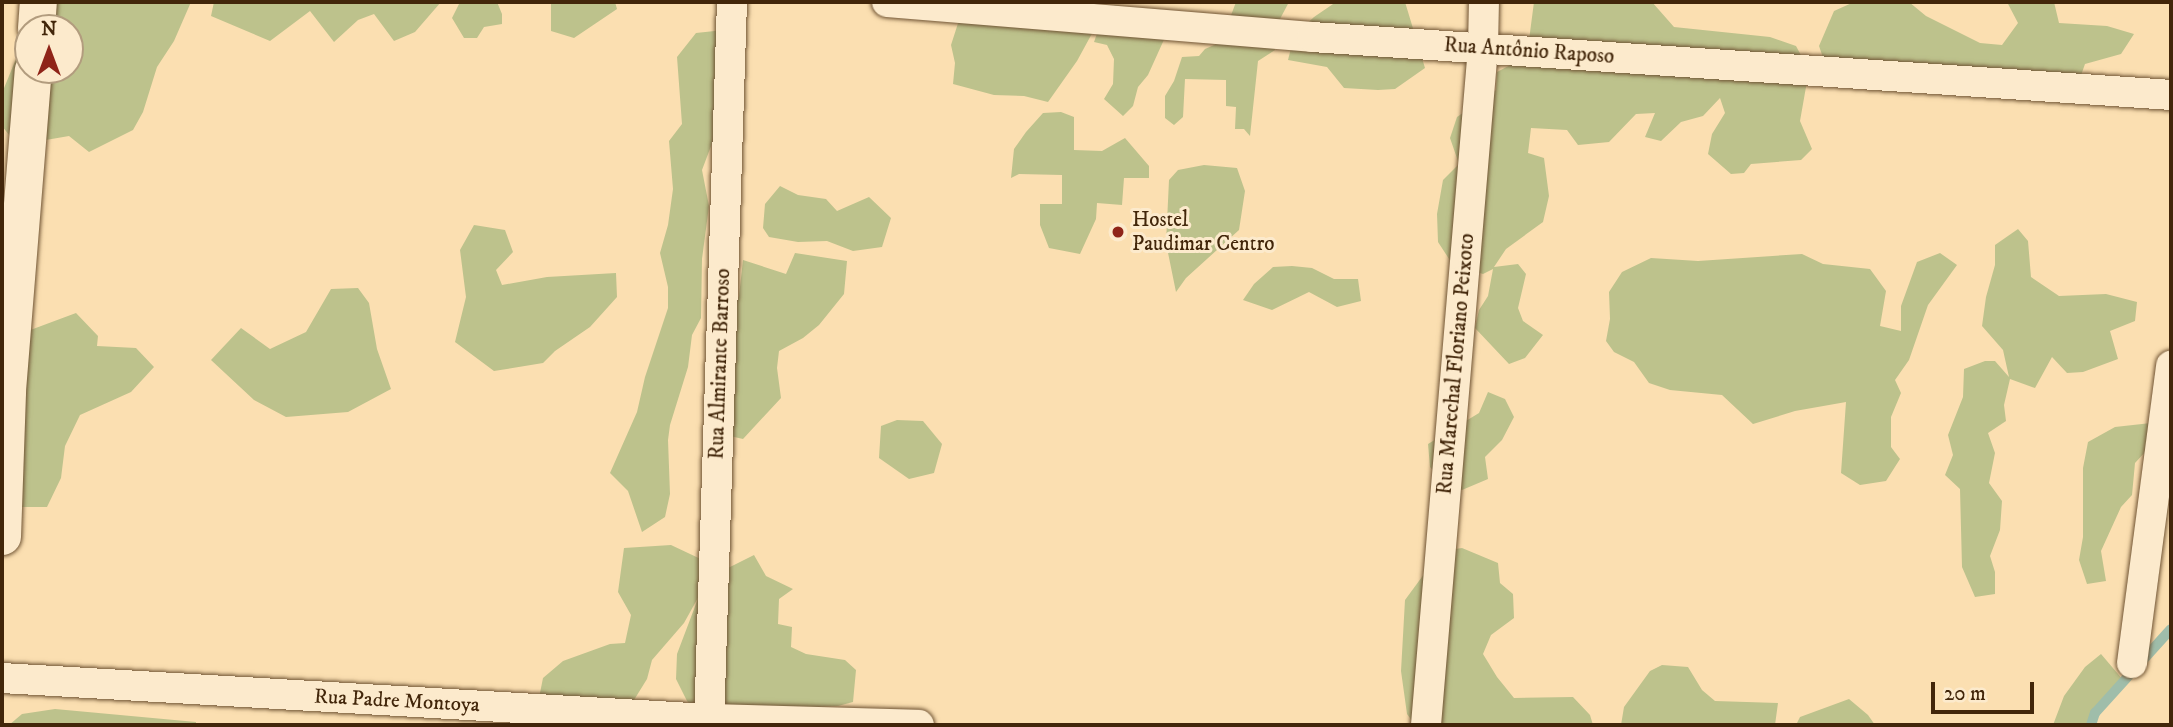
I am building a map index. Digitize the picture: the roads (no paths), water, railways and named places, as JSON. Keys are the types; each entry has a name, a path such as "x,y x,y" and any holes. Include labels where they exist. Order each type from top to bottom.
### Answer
{"street":[{"name":"Rua Almirante Barroso","path":"709,722 732,2"},
{"name":"Rua Antônio Raposo","path":"887,2 1265,34 2171,95"},
{"name":"Rua Marechal Floriano Peixoto","path":"1426,725 1483,48 1484,2"},
{"path":"2,536 7,390 32,84"},
{"path":"2132,663 2171,366"},
{"name":"Rua Padre Montoya","path":"2,678 709,722 919,725"}],"waterway":[{"path":"2091,725 2095,713 2171,629"}],"place":[{"name":"Hostel Paudimar Centro","path":"1118,232"}]}
